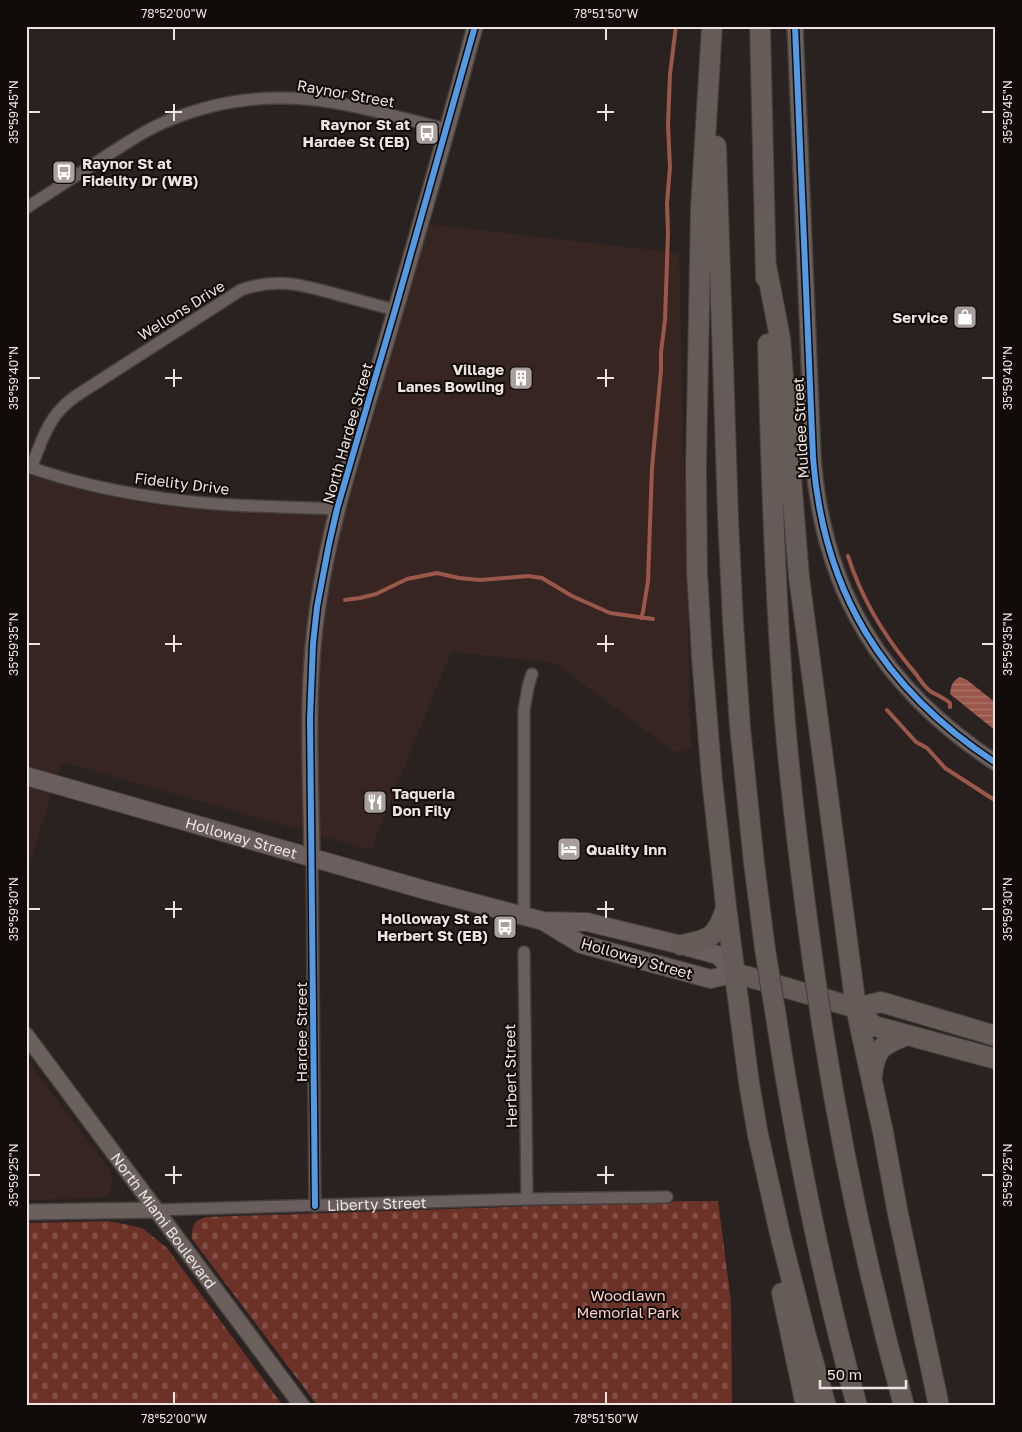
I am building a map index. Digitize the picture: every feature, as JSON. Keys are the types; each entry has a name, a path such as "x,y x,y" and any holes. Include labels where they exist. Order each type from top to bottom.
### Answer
{"highway":[{"path":"712,26 701,207 696,457 696,528 702,658 712,780 749,1084 769,1187 797,1305 826,1406"},
{"path":"712,26 733,622 740,727 754,863 765,949 788,1093 810,1210 857,1406"},
{"path":"760,26 773,515 785,723 799,858 832,1085 854,1200 874,1289 904,1406"},
{"path":"766,265 780,338 799,577 856,1008 939,1406"},
{"path":"681,945 698,942 710,936 721,923 726,906"},
{"name":"Holloway Street","path":"735,973 856,1008 874,1026 996,1059"},
{"name":"Holloway Street","path":"856,1008 881,1002 996,1036"},
{"path":"872,1078 873,1064 877,1053 886,1044 907,1036"},
{"path":"769,1187 778,1273 806,1406"}],"main road":[{"name":"Holloway Street","path":"26,776 425,890 543,921 587,922 718,955 735,973 711,979 581,944 543,921"}],"street":[{"name":"North Hardee Street","path":"312,858 310,718 313,644 323,572 337,509 396,310 476,26"},
{"name":"Muldee Street","path":"795,26 812,457 824,534 849,604 863,630 890,668 903,685 936,718 996,763"},
{"name":"Raynor Street","path":"26,208 155,126 194,111 230,102 267,98 305,99 362,108 446,129"},
{"name":"Wellons Drive","path":"29,467 54,418 66,404 90,386 240,290 267,283 305,285 396,310"},
{"name":"Fidelity Drive","path":"29,467 71,480 153,496 215,504 337,509"},
{"path":"524,916 524,710 532,674"},
{"name":"Hardee Street","path":"312,858 315,1206"},
{"name":"Herbert Street","path":"524,952 526,1199"},
{"name":"North Miami Boulevard","path":"26,1035 302,1406"},
{"name":"Liberty Street","path":"26,1212 667,1197"}],"shaded area":[{"path":"429,224 679,253 691,748 674,752 555,663 451,652 371,850 62,762 26,874 26,474 91,493 154,505 346,514"},
{"path":"960,677 967,680 996,703 996,731 950,694 952,684"},
{"path":"26,1059 110,1170 112,1183 109,1194 100,1198 26,1200"}],"green space":[{"name":"Woodlawn Memorial Park","path":"718,1201 731,1302 732,1406 318,1406 192,1239 194,1225 206,1217"},
{"path":"109,1221 142,1228 167,1248 283,1406 26,1406 26,1223"}],"waterway":[{"path":"641,618 648,581 652,468 665,320 668,233 667,203 670,167 668,125 670,74 676,26"},
{"path":"848,556 859,586 891,642 924,686 950,703 950,707"},
{"path":"345,600 376,594 407,579 437,573 480,580 528,576 542,578 572,596 610,613 653,619"},
{"path":"887,710 916,742 927,748 945,768 996,801"}],"cycle path":[{"path":"315,1206 310,718 313,644 317,607 337,509 475,26"},
{"path":"795,26 813,457 819,506 830,551 846,594 866,633 891,669 921,703 956,734 996,763"}],"place":[{"name":"Raynor St at Hardee St (EB)","path":"427,133"},
{"name":"Raynor St at Fidelity Dr (WB)","path":"64,172"},
{"name":"Service","path":"965,317"},
{"name":"Village Lanes Bowling","path":"521,378"},
{"name":"Taqueria Don Fily","path":"375,802"},
{"name":"Quality Inn","path":"569,849"},
{"name":"Holloway St at Herbert St (EB)","path":"505,927"}]}
